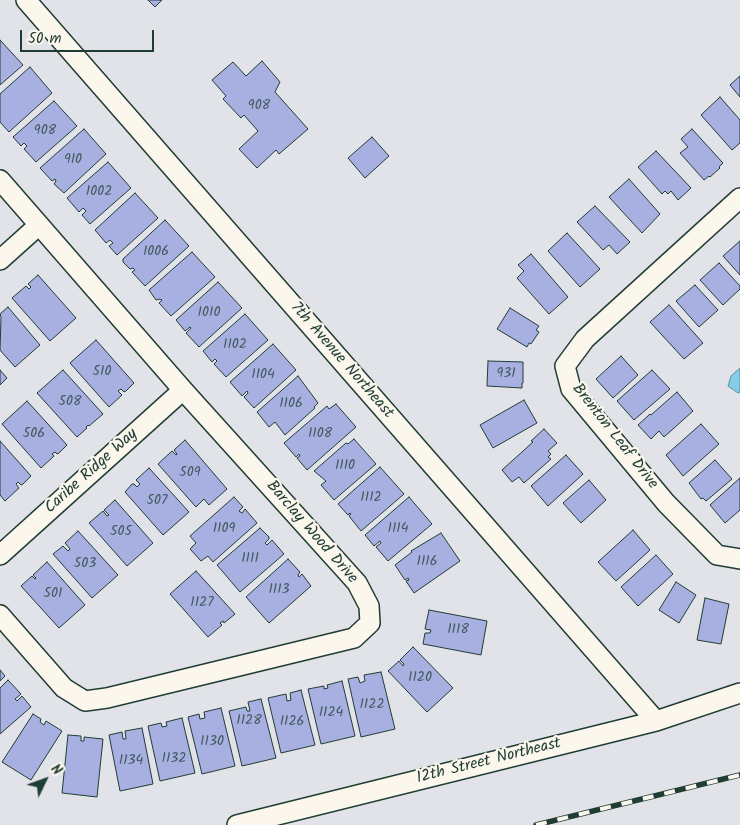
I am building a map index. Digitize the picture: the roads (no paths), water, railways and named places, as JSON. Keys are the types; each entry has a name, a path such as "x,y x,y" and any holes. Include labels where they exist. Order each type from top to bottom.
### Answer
{"street":[{"name":"7th Avenue Northeast","path":"26,0 656,721"},
{"name":"Barclay Wood Drive","path":"0,180 184,390 357,583 369,606 370,623 354,638 107,698 85,701 64,688 0,615"},
{"name":"Brenton Leaf Drive","path":"740,198 584,339 565,366 571,389 666,503 717,555 740,559"},
{"path":"0,260 39,225"},
{"name":"Caribe Ridge Way","path":"0,554 184,390"},
{"name":"12th Street Northeast","path":"237,825 656,721 740,693"}],"water":[{"path":"740,368 740,392 738,393 728,386 731,376"}],"railway":[{"path":"536,825 740,775"}]}
